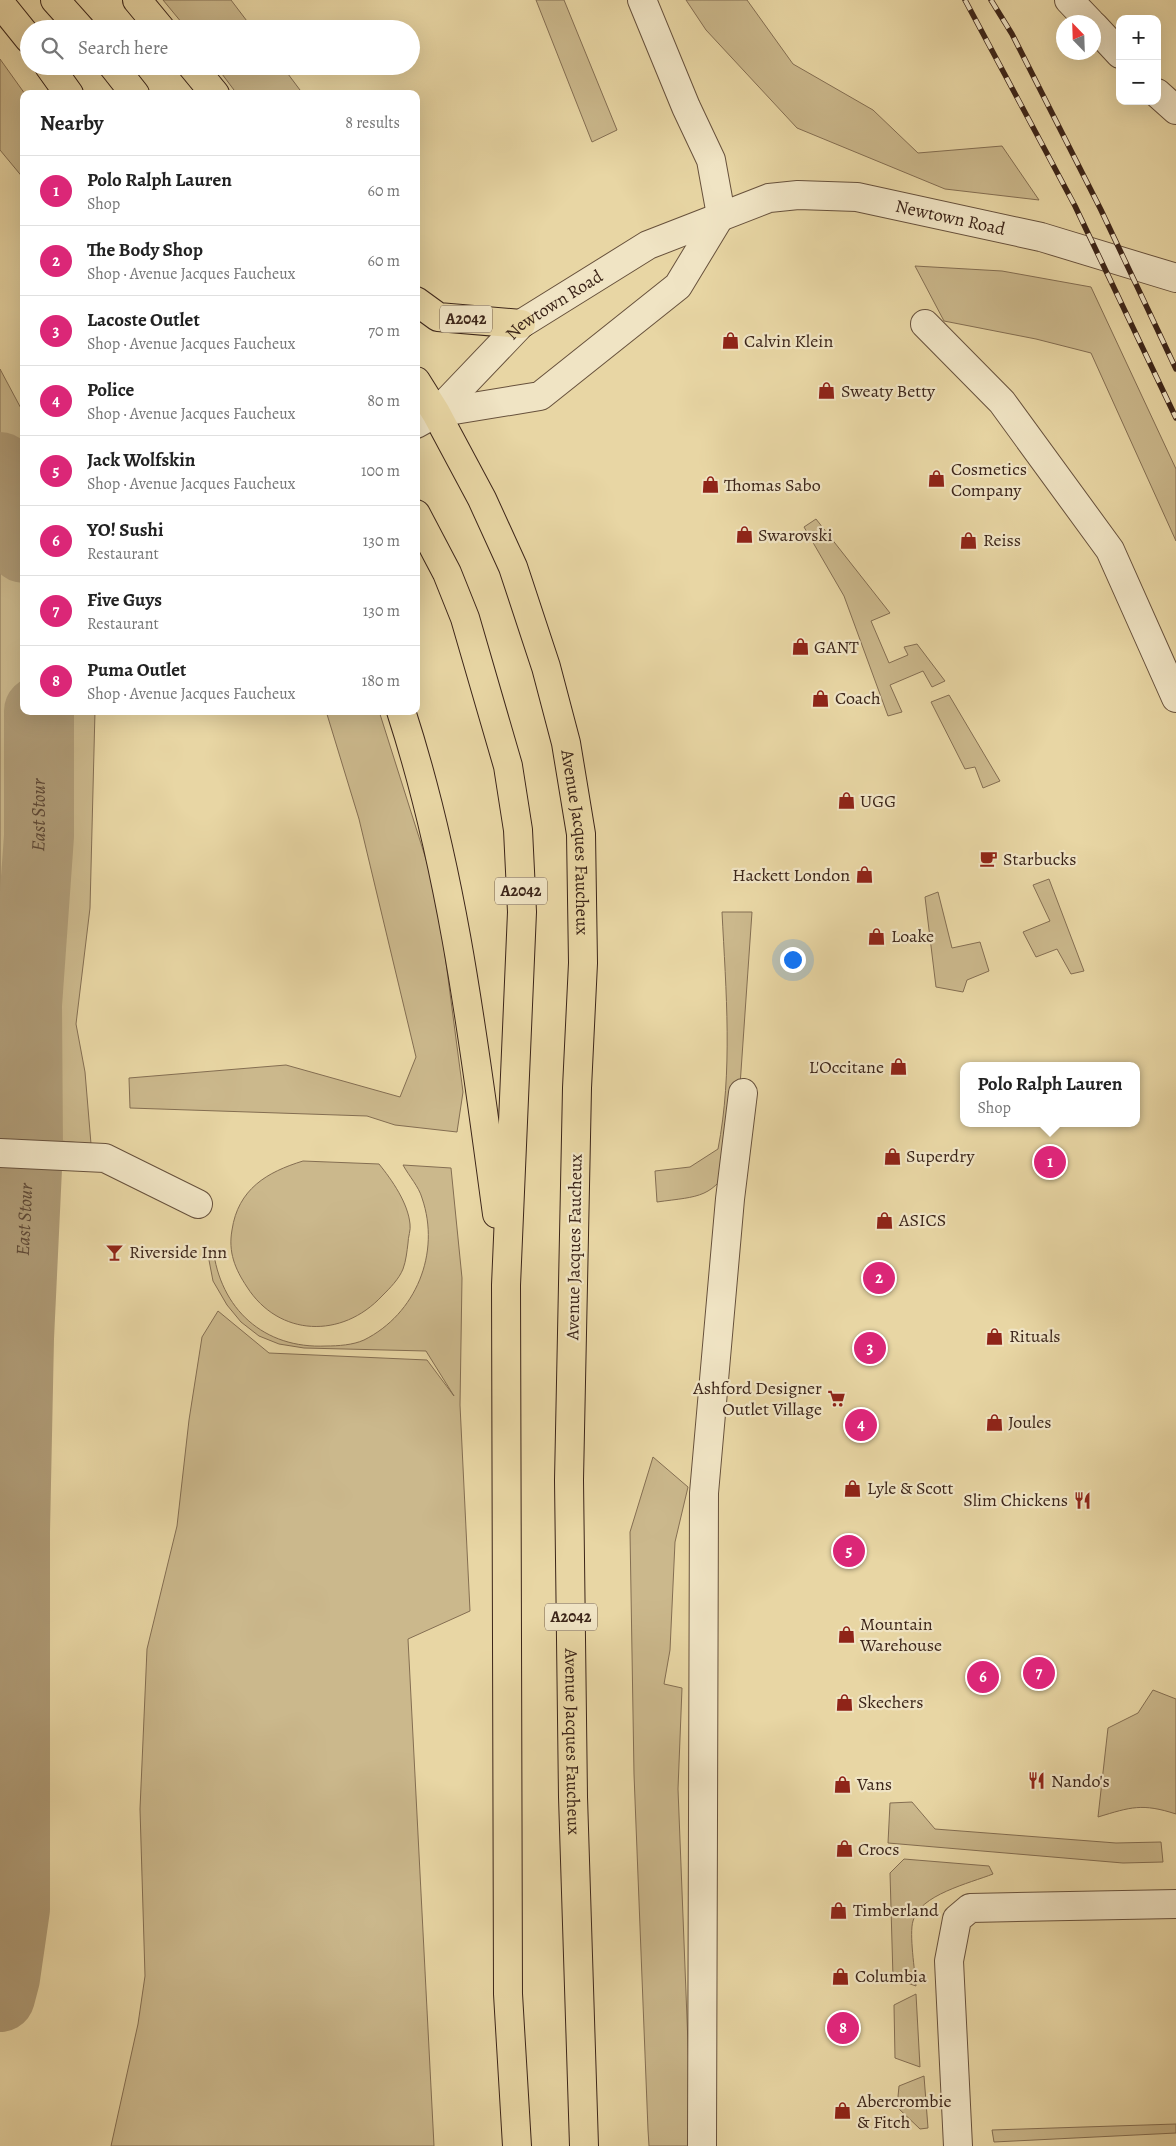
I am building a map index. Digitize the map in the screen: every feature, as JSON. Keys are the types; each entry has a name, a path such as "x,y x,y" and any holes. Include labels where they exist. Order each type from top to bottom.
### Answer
{"main road":[{"path":"55,0 73,20"},
{"path":"137,0 154,20"},
{"path":"0,3 20,28"},
{"path":"55,75 66,90"},
{"path":"120,75 132,90"},
{"path":"199,75 212,90"},
{"name":"A2042","path":"420,304 438,317 521,324"},
{"name":"Avenue Jacques Faucheux","path":"420,396 426,419 482,500 519,585 551,686 566,743 581,834 583,963 577,1088 569,1480 573,1797 584,2146"},
{"name":"A2042","path":"420,522 465,618 508,766 518,830 522,912 506,1285 508,1994 517,2146"},
{"path":"402,715 439,843 454,926 506,1285"}],"street":[{"path":"426,419 540,396 678,286 721,215 712,160 686,107 642,0"},
{"path":"1069,0 1083,15"},
{"path":"1101,34 1116,50"},
{"path":"1161,97 1176,110"},
{"name":"Newtown Road","path":"426,419 521,324 648,245 768,198 798,195 857,197 1041,237 1176,278"},
{"path":"925,324 1002,402 1110,550 1176,698"},
{"path":"702,2146 704,1493 730,1199 743,1093"},
{"path":"0,1153 68,1158 105,1158 198,1204"},
{"path":"958,2146 949,1961 957,1919 970,1908 1176,1904"}],"shaded area":[{"path":"163,0 231,0 246,20 180,20"},
{"path":"536,0 564,0 617,130 592,142"},
{"path":"686,0 747,0 793,64 873,110 918,153 1002,146 1039,200 945,189 797,128 706,30"},
{"path":"0,59 22,90 20,90 20,174 0,150"},
{"path":"223,75 289,75 300,90 234,90"},
{"path":"915,266 1002,271 1091,287 1176,469 1176,541 1091,353 1036,339 944,321"},
{"path":"0,369 20,406 20,715 95,715 90,908 76,1024 85,1072 91,1144 0,1135"},
{"path":"816,519 890,613 871,621 889,663 908,655 904,647 917,644 945,681 932,687 923,671 890,685 902,712 888,716 844,596 804,527"},
{"path":"949,695 1000,781 983,788 975,767 965,769 931,702"},
{"path":"327,715 380,715 437,894 463,1092 457,1132 395,1125 367,1116 130,1108 129,1078 286,1065 400,1097 416,1057 359,819"},
{"path":"1049,879 1084,971 1071,974 1057,949 1036,957 1023,932 1050,921 1033,885"},
{"path":"938,892 952,948 980,942 989,971 967,980 963,992 936,987 925,897"},
{"path":"722,912 752,912 735,1158 720,1181 704,1193 657,1202 655,1171 690,1167 718,1149 726,1091 727,1061"},
{"path":"303,1161 379,1164 394,1184 409,1216 410,1231 405,1263 397,1280 366,1310 349,1320 330,1325 312,1326 293,1323 276,1316 260,1304 247,1287 239,1274 232,1253 231,1238 235,1216 248,1193 266,1177"},
{"path":"403,1165 451,1168 462,1278 460,1405 470,1611 408,1639 434,2146 111,2146 138,2024 145,1976 140,1809 147,1649 177,1526 189,1420 202,1337 218,1311 269,1353 427,1360 454,1396 426,1351 304,1348 279,1344 259,1336 241,1322 227,1305 213,1281 208,1255 213,1248 217,1270 235,1307 249,1321 265,1332 283,1341 304,1345 340,1345 364,1340 382,1329 398,1315 420,1280 426,1260 428,1240 427,1219 421,1194"},
{"path":"653,1457 688,1487 675,1542 670,1650 664,1684 682,1688 678,1789 692,2146 649,2146 648,2130 634,1774 630,1532"},
{"path":"1153,1690 1176,1699 1176,1814 1145,1807 1128,1809 1098,1817 1108,1728 1138,1713"},
{"path":"912,1802 935,1829 1116,1843 1161,1842 1163,1862 1123,1863 888,1843 890,1803"},
{"path":"904,1859 989,1866 993,1874 935,1897 917,1912 912,1927 916,1986 893,1978 890,1873"},
{"path":"916,1994 920,2067 895,2058 894,2005"},
{"path":"924,2076 928,2128 920,2129 897,2107 899,2086"},
{"path":"1176,2124 1176,2133 994,2142 992,2130"}],"waterway":[{"name":"East Stour","path":"0,467 15,507 20,527"},
{"name":"East Stour","path":"0,1997 5,1978 15,1909 15,1532 19,1338 28,1147 27,1005 39,836 39,715"}],"railway":[{"path":"965,0 1075,206 1176,418"},
{"path":"991,0 1012,34 1101,210 1176,369"}],"place":[{"name":"Calvin Klein","path":"730,341"},
{"name":"Sweaty Betty","path":"827,391"},
{"name":"Cosmetics Company","path":"937,479"},
{"name":"Thomas Sabo","path":"710,485"},
{"name":"Swarovski","path":"744,535"},
{"name":"Reiss","path":"969,540"},
{"name":"GANT","path":"800,647"},
{"name":"Coach","path":"821,698"},
{"name":"UGG","path":"846,801"},
{"name":"Starbucks","path":"989,859"},
{"name":"Hackett London","path":"864,875"},
{"name":"Loake","path":"877,936"},
{"name":"L'Occitane","path":"898,1067"},
{"name":"Superdry","path":"892,1156"},
{"name":"Polo Ralph Lauren","path":"1050,1162"},
{"name":"ASICS","path":"885,1220"},
{"name":"Riverside Inn","path":"115,1252"},
{"name":"The Body Shop","path":"879,1278"},
{"name":"Rituals","path":"995,1336"},
{"name":"Lacoste Outlet","path":"870,1348"},
{"name":"Ashford Designer Outlet Village","path":"836,1398"},
{"name":"Joules","path":"994,1422"},
{"name":"Police","path":"861,1425"},
{"name":"Lyle & Scott","path":"853,1488"},
{"name":"Slim Chickens","path":"1082,1500"},
{"name":"Jack Wolfskin","path":"849,1551"},
{"name":"Mountain Warehouse","path":"846,1634"},
{"name":"Five Guys","path":"1039,1673"},
{"name":"YO! Sushi","path":"983,1677"},
{"name":"Skechers","path":"844,1702"},
{"name":"Nando's","path":"1037,1781"},
{"name":"Vans","path":"843,1784"},
{"name":"Crocs","path":"844,1849"},
{"name":"Timberland","path":"839,1910"},
{"name":"Columbia","path":"841,1976"},
{"name":"Puma Outlet","path":"843,2028"},
{"name":"Abercrombie & Fitch","path":"843,2111"}]}
